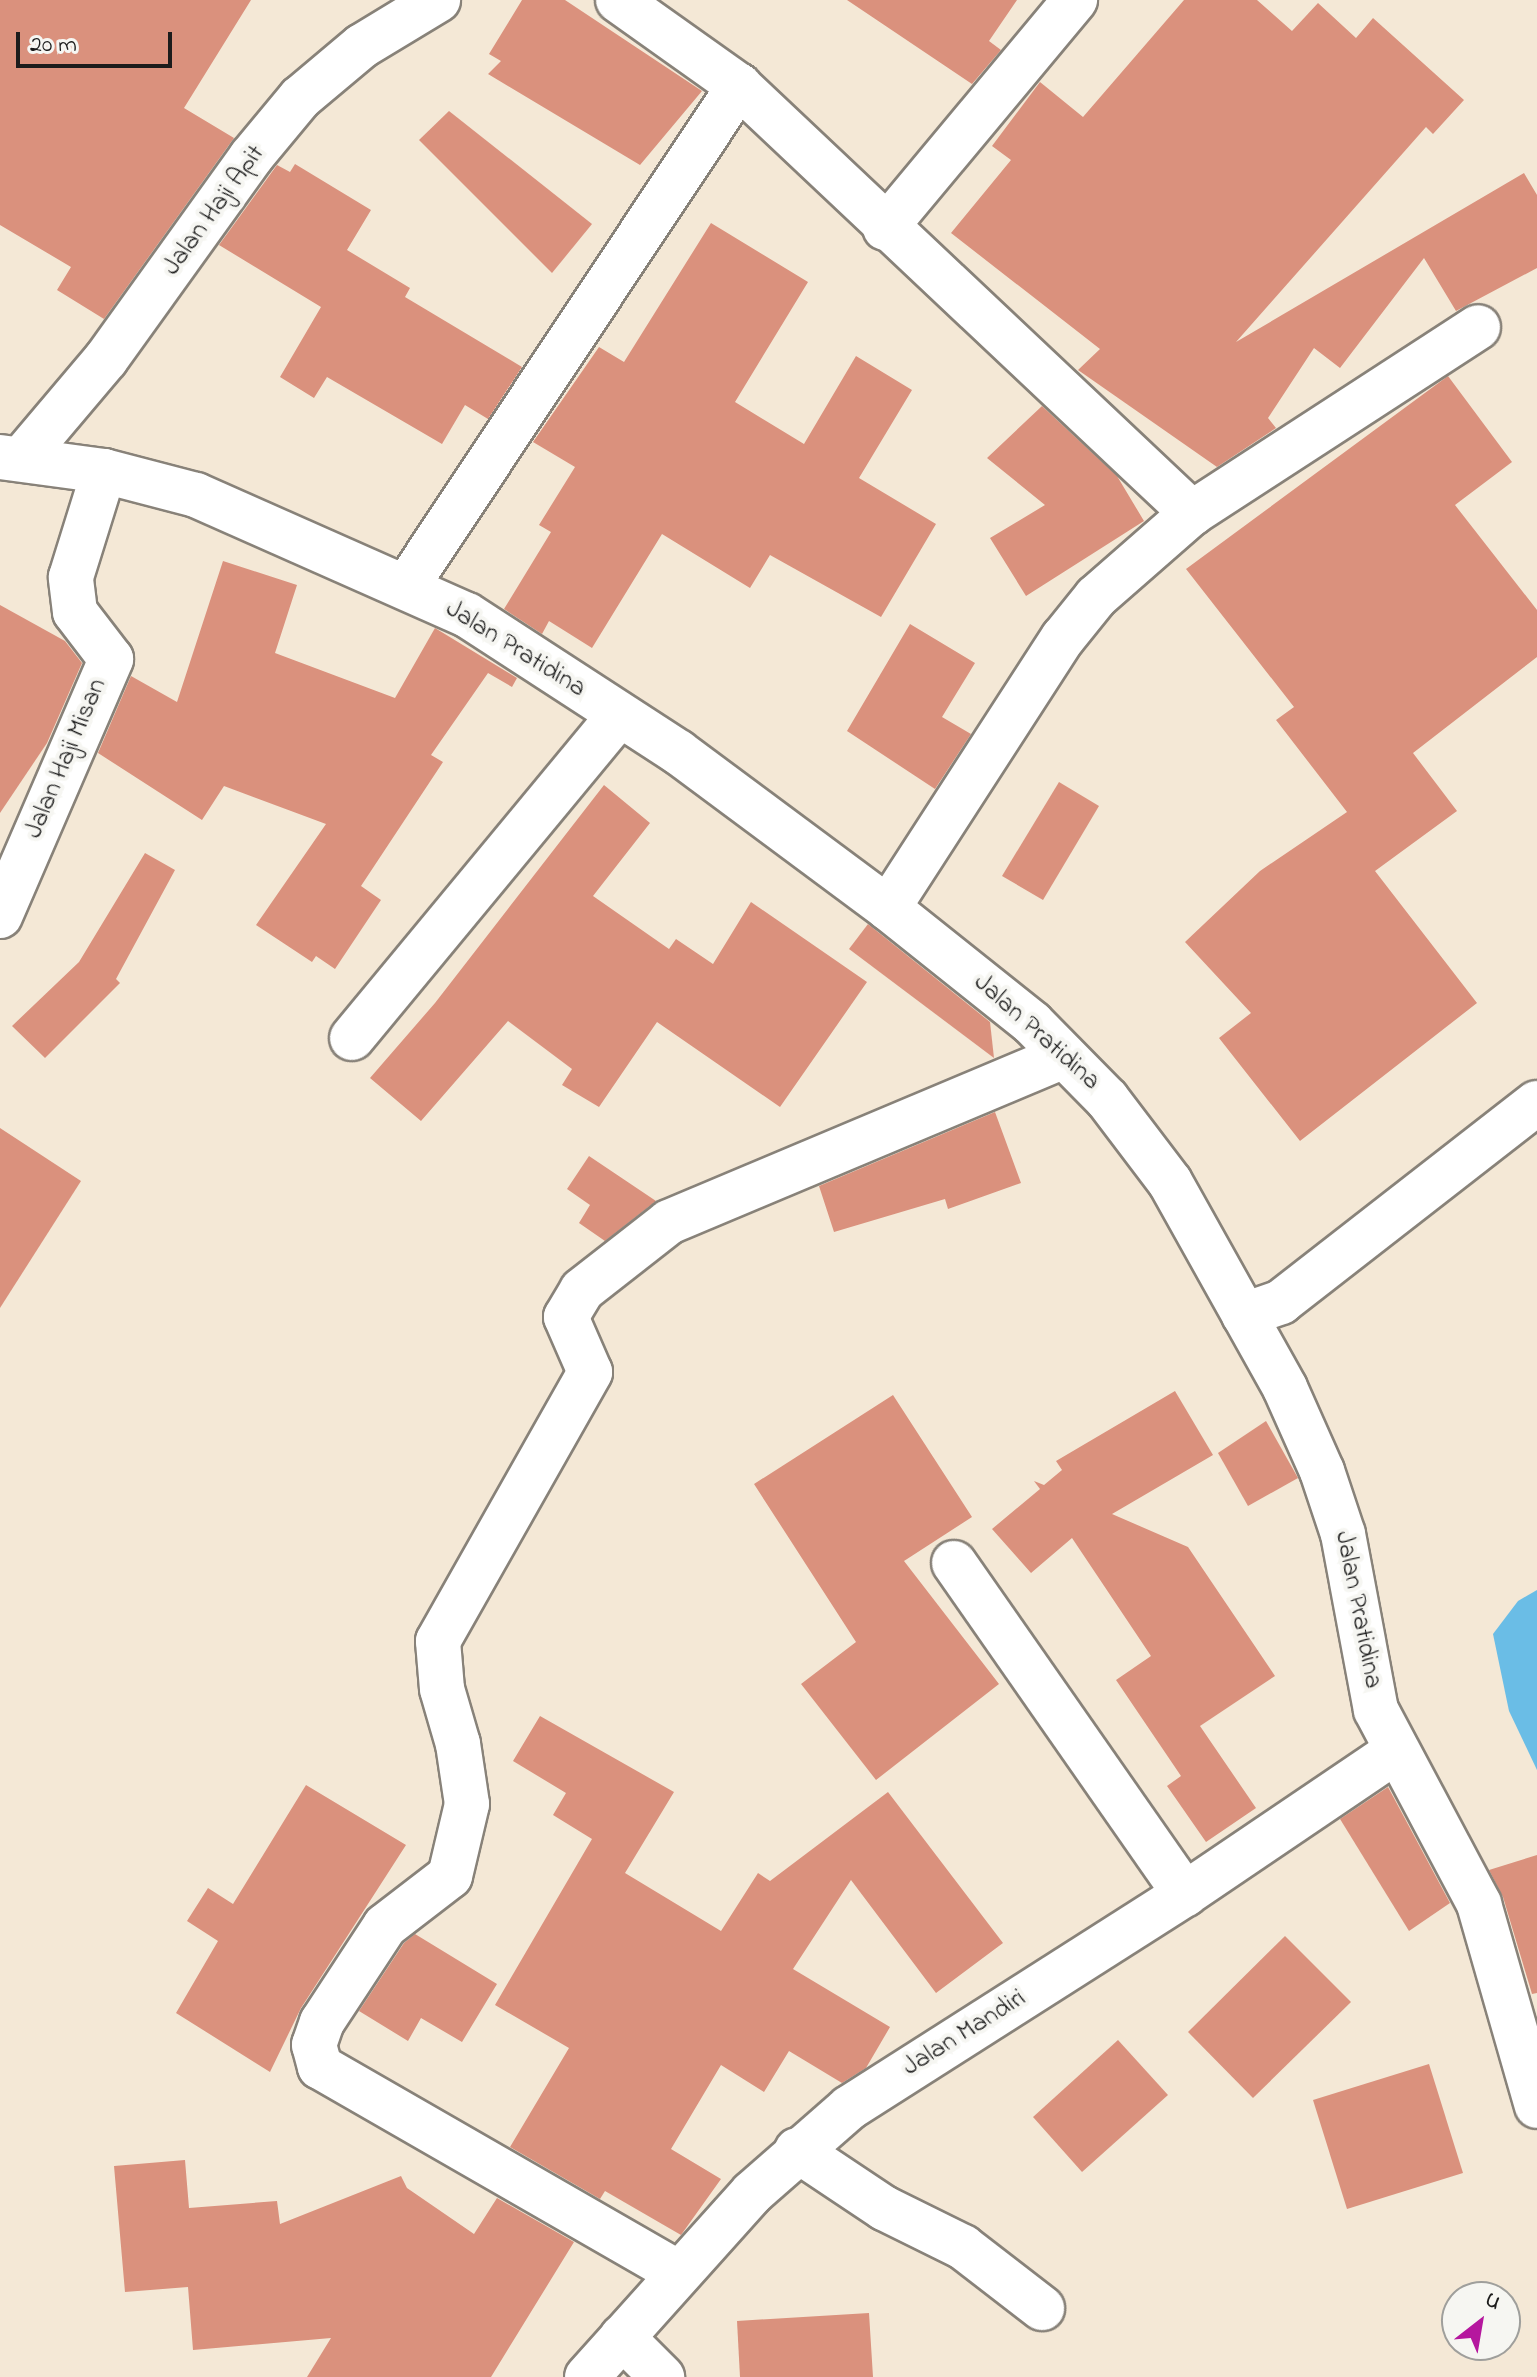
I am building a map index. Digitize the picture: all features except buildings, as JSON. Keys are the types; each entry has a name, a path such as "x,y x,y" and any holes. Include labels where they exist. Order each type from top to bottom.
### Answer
{"street":[{"name":"Jalan Haji Apit","path":"12,457 106,359 251,157 300,98 362,46 438,0"},
{"path":"618,0 739,86 885,228 1192,513"},
{"path":"885,228 1075,0"},
{"path":"406,587 739,86"},
{"path":"888,908 1063,638 1096,597 1192,513 1478,327"},
{"name":"Jalan Pratidina","path":"12,457 104,471 196,495 467,615 678,752 888,908 1032,1023 1107,1099 1170,1182 1244,1315 1322,1471 1343,1534 1376,1710 1395,1752 1457,1855 1479,1904 1537,2106"},
{"name":"Jalan Haji Misan","path":"0,916 111,659 75,612 71,577 104,471"},
{"path":"352,1038 619,715"},
{"path":"677,2272 320,2067 314,2045 322,2022 385,1926 450,1876 467,1804 458,1744 442,1689 438,1641 590,1372 566,1317 582,1290 669,1222 1064,1056"},
{"path":"1244,1315 1281,1302 1537,1103"},
{"path":"954,1563 1185,1894"},
{"name":"Jalan Mandiri","path":"587,2377 677,2272 797,2150 915,2064 1185,1894 1395,1752"},
{"path":"797,2150 884,2208 963,2247 1042,2308"},
{"path":"622,2337 662,2377"}],"water":[{"path":"1537,1590 1537,1770 1509,1711 1493,1634 1518,1601"}]}
